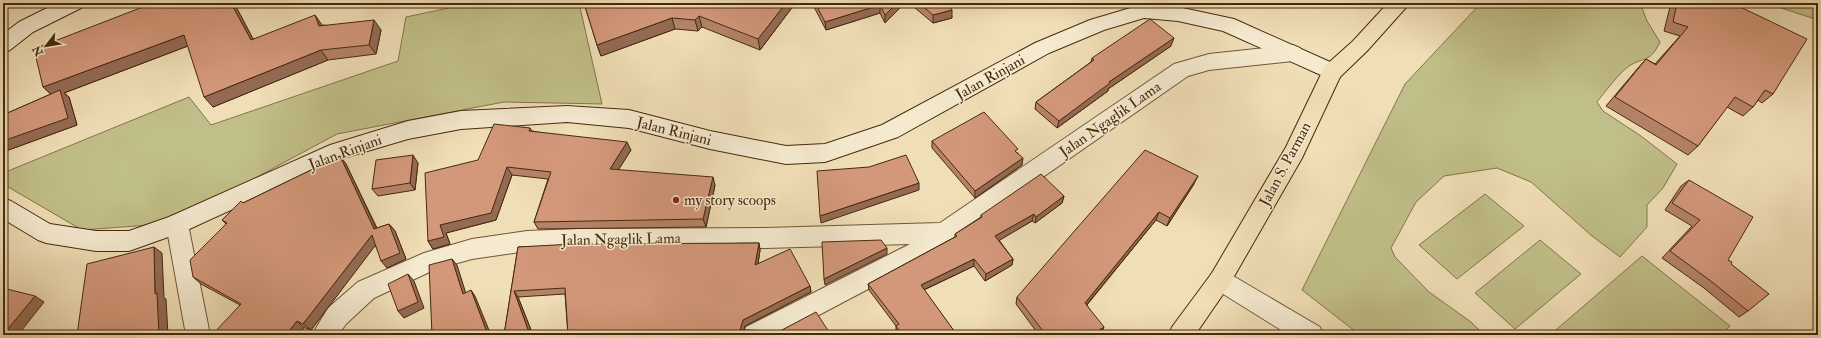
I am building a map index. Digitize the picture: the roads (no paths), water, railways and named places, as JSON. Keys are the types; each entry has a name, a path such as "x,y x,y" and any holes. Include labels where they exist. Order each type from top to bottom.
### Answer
{"highway":[{"name":"Jalan S. Parman","path":"1181,335 1220,280 1294,152 1332,72 1360,46 1400,3"}],"street":[{"path":"3,44 26,27 74,3"},
{"name":"Jalan Rinjani","path":"3,208 46,232 96,241 129,241 177,224 338,151 408,130 461,120 567,114 629,119 710,140 786,155 825,153 890,131 1042,48 1097,25 1144,11 1178,14 1227,24 1332,72"},
{"name":"Jalan Ngaglik Lama","path":"754,335 779,324 917,252 1182,70 1209,62 1293,53"},
{"path":"177,224 198,335"},
{"name":"Jalan Ngaglik Lama","path":"324,335 337,316 366,290 432,260 472,249 527,241 577,239 765,238 946,233"},
{"path":"1220,280 1311,335"}],"place":[{"name":"my story scoops","path":"676,200"}]}
